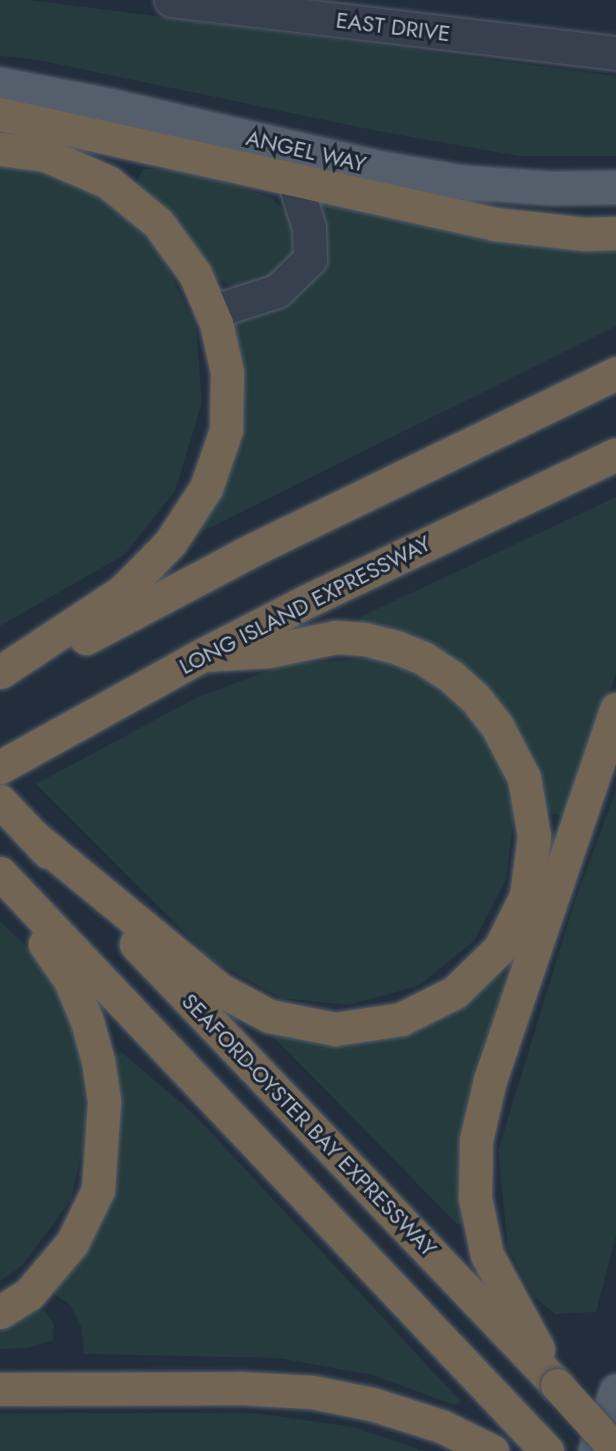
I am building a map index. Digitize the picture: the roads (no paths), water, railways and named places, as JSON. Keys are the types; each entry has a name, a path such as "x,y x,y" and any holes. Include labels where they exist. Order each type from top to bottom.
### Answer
{"highway":[{"path":"6,115 495,224 585,234 616,233"},
{"path":"0,149 46,155 108,182 158,223 195,274 211,312 227,372 226,430 206,488 170,543 123,591 0,672"},
{"path":"0,684 254,549 616,373"},
{"name":"LONG ISLAND EXPRESSWAY","path":"0,767 201,655 305,602 616,454"},
{"path":"33,836 219,989 269,1016 335,1029 401,1019 455,992 500,948 526,896 534,836 524,778 497,726 474,697 452,677 423,658 364,639 336,637 269,651 201,655"},
{"path":"557,1385 487,1255 475,1198 476,1140 490,1080 616,709"},
{"name":"SEAFORD-OYSTER BAY EXPRESSWAY","path":"0,801 557,1385 616,1450"},
{"path":"0,873 547,1451"},
{"path":"0,878 70,980 87,1021 104,1101 98,1190 72,1243 29,1294 0,1312"},
{"path":"0,1389 239,1388 312,1392 372,1404 441,1426 492,1451"}],"main road":[{"name":"ANGEL WAY","path":"0,84 109,105 382,168 440,178 552,188 616,187"},
{"path":"595,1451 616,1391"}],"street":[{"name":"EAST DRIVE","path":"171,0 616,53"},
{"path":"211,312 277,291 310,259 309,228 294,180"}]}
